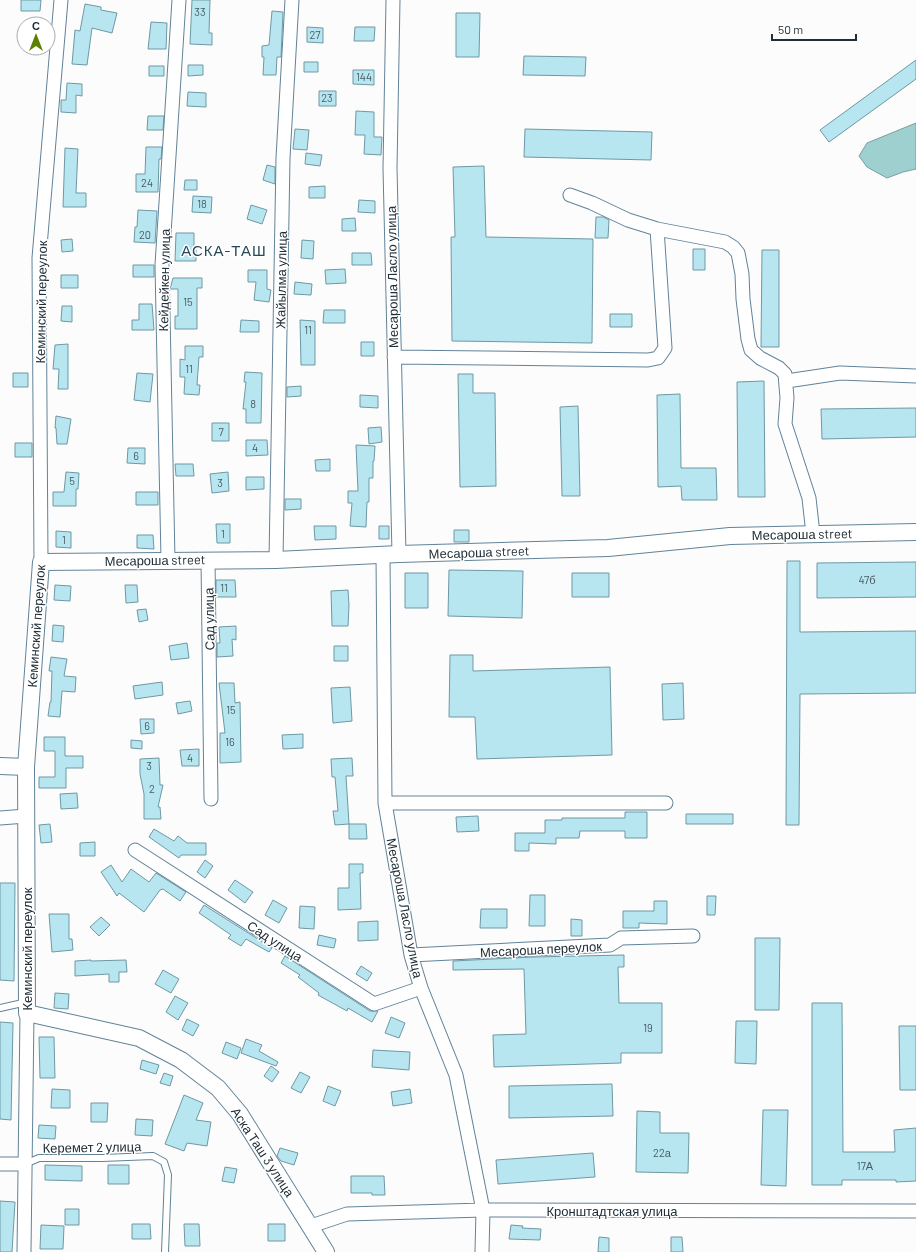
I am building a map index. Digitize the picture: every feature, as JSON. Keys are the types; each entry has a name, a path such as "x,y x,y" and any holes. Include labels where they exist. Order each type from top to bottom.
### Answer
{"street":[{"name":"Кеминский переулок","path":"24,1252 27,1007 26,767 41,562 40,258 60,0"},
{"name":"Кейдейкен улица","path":"168,560 162,265 179,0"},
{"name":"Жайылма улица","path":"276,560 283,158 292,0"},
{"name":"Месароша Ласло улица","path":"393,0 390,168 399,554"},
{"path":"570,195 592,203 628,220 657,229 725,242 733,247 738,253 751,350 760,358 779,368 785,374 787,381 785,424 809,498 813,534"},
{"path":"394,357 648,360 658,358 665,348 657,229"},
{"path":"787,381 840,373 916,376"},
{"name":"Месароша street","path":"41,562 276,560 399,554 608,548 730,536 916,532"},
{"name":"Месароша Ласло улица","path":"383,555 385,803 411,955 421,988 456,1075 483,1210 482,1252"},
{"name":"Сад улица","path":"208,560 211,799"},
{"path":"0,766 26,767"},
{"path":"385,803 666,803"},
{"path":"0,818 26,816"},
{"name":"Сад улица","path":"135,850 374,1004 421,988"},
{"name":"Месароша переулок","path":"411,955 610,945 621,938 693,936"},
{"name":"Аска Таш 3 улица","path":"27,1007 139,1038 181,1060 218,1088 240,1114 326,1252"},
{"path":"0,1164 25,1164"},
{"name":"Кронштадтская улица","path":"311,1226 347,1214 483,1210 916,1211"}],"lane":[{"path":"0,1008 27,1007"},
{"name":"Керемет 2 улица","path":"25,1164 39,1158 153,1156 164,1162 168,1175 165,1252"}],"water":[{"path":"916,123 916,169 887,178 867,167 859,156 867,143"}],"building":[{"path":"21,0 41,0 40,11 21,11"},
{"path":"192,0 210,0 209,33 212,33 212,45 190,44"},
{"path":"85,4 101,7 101,10 117,13 112,33 92,28 87,65 72,64 75,30 80,31"},
{"path":"272,11 283,12 281,57 277,57 276,75 263,75 264,57 262,57 262,46 269,45"},
{"path":"456,13 480,13 479,57 456,57"},
{"path":"151,22 167,23 166,49 148,49"},
{"path":"307,27 323,28 323,43 307,42"},
{"path":"355,27 375,27 374,41 354,41"},
{"path":"524,56 586,57 585,76 523,75"},
{"path":"916,60 916,79 829,142 820,130"},
{"path":"304,62 318,62 318,72 304,72"},
{"path":"188,65 203,65 203,75 188,76"},
{"path":"149,66 164,66 164,76 149,76"},
{"path":"353,70 374,70 374,85 353,84"},
{"path":"67,83 82,84 82,96 76,95 76,113 61,112 61,100 66,100"},
{"path":"319,91 336,91 336,106 319,106"},
{"path":"188,92 206,93 206,107 187,106"},
{"path":"356,111 374,112 374,137 382,137 381,155 364,154 365,135 355,135"},
{"path":"148,116 164,116 163,130 147,130"},
{"path":"295,129 309,130 307,150 293,149"},
{"path":"525,129 652,132 651,160 524,157"},
{"path":"146,147 162,147 161,159 159,159 158,192 136,192 136,174 145,174"},
{"path":"65,148 78,149 76,193 86,193 86,207 63,207"},
{"path":"306,153 322,155 320,166 305,164"},
{"path":"267,165 275,167 275,184 263,180"},
{"path":"484,166 486,237 593,239 592,343 452,341 451,237 455,237 453,167"},
{"path":"185,180 197,180 197,190 184,190"},
{"path":"325,186 325,198 309,198 309,187"},
{"path":"193,196 212,197 211,213 192,212"},
{"path":"359,200 375,201 375,213 358,212"},
{"path":"251,205 267,210 262,224 247,219"},
{"path":"138,210 157,211 155,243 134,242"},
{"path":"596,217 603,217 609,220 608,238 595,238"},
{"path":"355,218 356,231 342,231 342,219"},
{"path":"176,233 194,233 194,250 196,250 196,261 175,261"},
{"path":"72,239 73,251 62,252 61,240"},
{"path":"302,240 314,241 313,259 301,258"},
{"path":"693,249 705,249 705,270 693,270"},
{"path":"762,250 779,250 779,347 761,347"},
{"path":"352,253 371,253 372,265 352,265"},
{"path":"133,265 154,265 154,277 133,277"},
{"path":"345,269 346,283 326,284 325,270"},
{"path":"248,270 267,270 267,289 271,290 269,302 254,300 256,282 248,282"},
{"path":"61,275 78,275 78,288 61,288"},
{"path":"173,278 202,278 202,288 197,288 197,329 175,329 175,316 178,316 178,289 170,289"},
{"path":"295,282 312,284 311,295 294,294"},
{"path":"139,304 152,304 154,330 132,330 132,320 139,320"},
{"path":"62,306 72,306 72,322 61,321"},
{"path":"324,310 345,310 345,323 323,323"},
{"path":"610,314 632,314 632,327 610,327"},
{"path":"241,320 259,321 259,332 240,332"},
{"path":"300,320 315,321 315,365 301,365"},
{"path":"361,342 374,342 374,356 361,356"},
{"path":"68,344 68,389 58,389 59,369 53,369 55,345"},
{"path":"185,346 203,346 203,357 199,357 197,385 200,385 199,395 184,394 185,377 180,377 180,359 185,360"},
{"path":"245,372 262,373 261,423 246,423 246,409 243,409 246,382 244,382"},
{"path":"13,373 28,373 28,387 13,387"},
{"path":"137,373 153,374 150,402 134,400"},
{"path":"458,374 473,374 473,393 495,393 496,486 460,487"},
{"path":"764,381 765,497 738,497 737,382"},
{"path":"301,386 301,396 287,397 287,387"},
{"path":"680,394 681,468 716,468 717,500 682,500 681,486 658,487 657,395"},
{"path":"360,395 378,396 378,408 360,407"},
{"path":"578,406 580,496 562,496 560,407"},
{"path":"916,408 916,437 822,439 821,409"},
{"path":"56,416 71,419 67,444 57,444 55,428"},
{"path":"212,423 229,423 229,441 212,441"},
{"path":"381,427 382,442 369,444 368,428"},
{"path":"246,440 267,440 268,455 246,456"},
{"path":"15,443 32,443 32,457 15,457"},
{"path":"356,445 375,446 373,478 369,478 369,502 367,502 366,527 350,526 352,503 348,503 348,491 358,491"},
{"path":"128,448 145,448 145,464 127,463"},
{"path":"330,459 330,471 316,471 315,460"},
{"path":"175,464 193,464 194,476 176,476"},
{"path":"66,472 79,473 78,489 76,489 76,506 53,506 53,492 64,492"},
{"path":"228,472 229,491 212,493 210,474"},
{"path":"246,477 264,477 264,489 246,490"},
{"path":"136,492 158,492 158,505 136,505"},
{"path":"285,499 301,499 301,509 285,510"},
{"path":"216,524 230,524 230,543 217,543"},
{"path":"314,526 336,526 336,539 315,540"},
{"path":"379,526 389,526 389,539 379,539"},
{"path":"454,530 469,530 469,542 454,542"},
{"path":"56,531 71,532 71,548 56,547"},
{"path":"137,535 153,535 154,549 137,548"},
{"path":"787,561 800,561 800,632 916,631 916,693 800,694 799,825 786,825"},
{"path":"916,562 916,597 817,598 817,563"},
{"path":"449,570 523,571 522,618 448,616"},
{"path":"405,573 428,573 428,608 405,608"},
{"path":"572,573 609,573 609,597 572,597"},
{"path":"216,580 235,580 236,597 216,597"},
{"path":"55,585 71,586 70,601 54,600"},
{"path":"125,585 137,585 138,602 126,603"},
{"path":"348,590 348,626 332,626 331,591"},
{"path":"146,609 148,620 139,622 137,610"},
{"path":"53,625 64,626 63,642 52,641"},
{"path":"236,626 236,640 232,639 233,656 217,657 217,643 220,643 219,627"},
{"path":"187,643 189,658 171,660 169,646"},
{"path":"334,646 348,646 348,661 334,661"},
{"path":"450,655 473,655 473,671 610,667 612,755 477,759 475,717 449,717"},
{"path":"51,657 67,659 64,676 76,677 75,692 62,691 60,717 48,716 51,702 52,671 49,671"},
{"path":"162,682 163,695 135,699 133,686"},
{"path":"219,683 234,683 235,703 240,702 241,762 220,763 220,733 225,733"},
{"path":"683,683 684,719 663,720 662,684"},
{"path":"350,687 352,721 333,723 331,688"},
{"path":"190,701 192,711 178,714 176,703"},
{"path":"140,719 154,719 154,733 141,734"},
{"path":"303,734 303,748 283,749 282,735"},
{"path":"44,737 65,737 65,756 83,756 83,768 66,768 66,788 39,788 39,777 55,777 55,751 44,751"},
{"path":"131,740 142,741 142,749 131,748"},
{"path":"199,749 199,766 182,766 180,750"},
{"path":"159,758 160,785 163,785 158,807 160,807 161,819 144,819 144,794 140,774 140,759"},
{"path":"352,758 353,776 346,776 349,824 335,825 333,811 338,811 335,777 332,777 331,759"},
{"path":"77,793 78,808 61,809 60,794"},
{"path":"625,812 647,812 647,838 625,838 625,831 580,831 579,838 556,838 556,844 529,843 529,851 515,851 515,833 545,833 545,820 562,820 562,818 625,818"},
{"path":"686,814 733,814 733,824 686,824"},
{"path":"478,816 479,831 457,832 456,817"},
{"path":"50,824 52,842 41,843 39,825"},
{"path":"349,824 366,824 367,839 349,839"},
{"path":"154,829 174,841 178,836 187,843 206,843 206,855 181,855 179,858 149,837"},
{"path":"95,842 95,856 80,856 80,843"},
{"path":"205,860 213,866 205,878 197,872"},
{"path":"349,864 363,864 363,873 360,873 361,909 338,910 338,888 349,888"},
{"path":"111,865 122,882 131,869 149,882 156,873 186,892 180,901 163,889 160,890 144,912 119,893 117,896 101,872"},
{"path":"235,880 253,892 245,903 228,890"},
{"path":"0,883 15,883 14,981 0,980"},
{"path":"530,895 545,895 545,926 529,926"},
{"path":"707,896 716,896 715,915 707,915"},
{"path":"273,900 287,908 279,923 265,915"},
{"path":"654,901 667,901 667,924 639,923 639,928 623,928 623,911 654,911"},
{"path":"204,905 272,948 269,952 246,939 241,946 228,938 231,935 199,913"},
{"path":"300,906 315,907 314,929 299,928"},
{"path":"481,909 507,909 507,928 480,928"},
{"path":"49,914 69,914 69,939 72,939 73,950 52,952"},
{"path":"101,917 110,925 99,936 90,927"},
{"path":"571,919 582,920 582,936 571,936"},
{"path":"378,921 378,940 358,941 358,922"},
{"path":"319,935 336,939 334,948 317,945"},
{"path":"755,938 780,938 779,1010 755,1010"},
{"path":"624,955 624,967 618,967 619,1003 662,1003 662,1053 621,1053 621,1063 494,1067 493,1035 526,1034 524,969 453,970 453,961"},
{"path":"285,956 370,1011 378,1011 372,1022 348,1008 347,1011 318,995 319,993 298,977 300,975 281,963"},
{"path":"126,960 127,972 119,972 119,982 109,982 109,974 75,976 75,961"},
{"path":"361,966 372,973 367,981 356,974"},
{"path":"163,970 179,979 171,993 155,984"},
{"path":"55,993 69,994 68,1009 54,1008"},
{"path":"175,996 188,1003 178,1020 166,1012"},
{"path":"812,1003 842,1003 843,1152 895,1152 894,1130 916,1128 916,1181 896,1182 896,1180 842,1180 842,1185 812,1185"},
{"path":"391,1017 405,1023 399,1038 385,1033"},
{"path":"187,1019 199,1025 193,1036 182,1030"},
{"path":"736,1021 757,1021 756,1064 735,1063"},
{"path":"0,1022 13,1023 11,1120 0,1119"},
{"path":"899,1026 916,1026 916,1090 900,1090"},
{"path":"39,1037 54,1037 55,1078 40,1078"},
{"path":"246,1039 262,1045 259,1051 278,1062 276,1066 241,1053"},
{"path":"226,1042 241,1048 237,1059 222,1053"},
{"path":"373,1050 410,1052 409,1070 372,1067"},
{"path":"142,1060 159,1065 156,1074 140,1069"},
{"path":"271,1066 279,1072 272,1082 264,1076"},
{"path":"300,1072 310,1077 301,1093 291,1088"},
{"path":"164,1073 173,1076 170,1086 160,1083"},
{"path":"612,1084 613,1116 509,1118 509,1086"},
{"path":"328,1086 341,1091 335,1106 323,1101"},
{"path":"52,1089 70,1090 70,1108 51,1108"},
{"path":"410,1089 412,1103 393,1106 391,1092"},
{"path":"184,1095 203,1103 196,1120 211,1122 207,1146 187,1143 184,1151 165,1144"},
{"path":"91,1103 108,1103 107,1122 91,1122"},
{"path":"763,1110 788,1110 786,1186 761,1185"},
{"path":"637,1111 660,1112 660,1133 689,1133 688,1173 636,1172"},
{"path":"136,1119 153,1120 152,1136 135,1135"},
{"path":"39,1125 56,1126 55,1139 38,1138"},
{"path":"280,1148 298,1153 294,1165 281,1161 277,1156"},
{"path":"593,1153 595,1177 498,1184 496,1160"},
{"path":"45,1165 82,1166 82,1181 45,1180"},
{"path":"108,1165 129,1165 129,1184 108,1184"},
{"path":"225,1167 237,1169 234,1183 222,1181"},
{"path":"351,1176 384,1176 385,1195 372,1195 372,1193 351,1193"},
{"path":"0,1201 15,1202 12,1252 0,1252"},
{"path":"65,1209 79,1209 79,1225 65,1225"},
{"path":"132,1224 150,1224 151,1239 132,1239"},
{"path":"184,1224 199,1224 200,1246 185,1246"},
{"path":"268,1224 285,1224 285,1241 268,1241"},
{"path":"41,1225 64,1226 63,1249 40,1249"},
{"path":"511,1225 523,1226 522,1228 541,1229 540,1240 509,1239"},
{"path":"599,1237 609,1238 609,1252 598,1252"},
{"path":"671,1237 682,1237 683,1252 671,1252"}],"district":[{"name":"АСКА-ТАШ","path":"224,251"}]}
